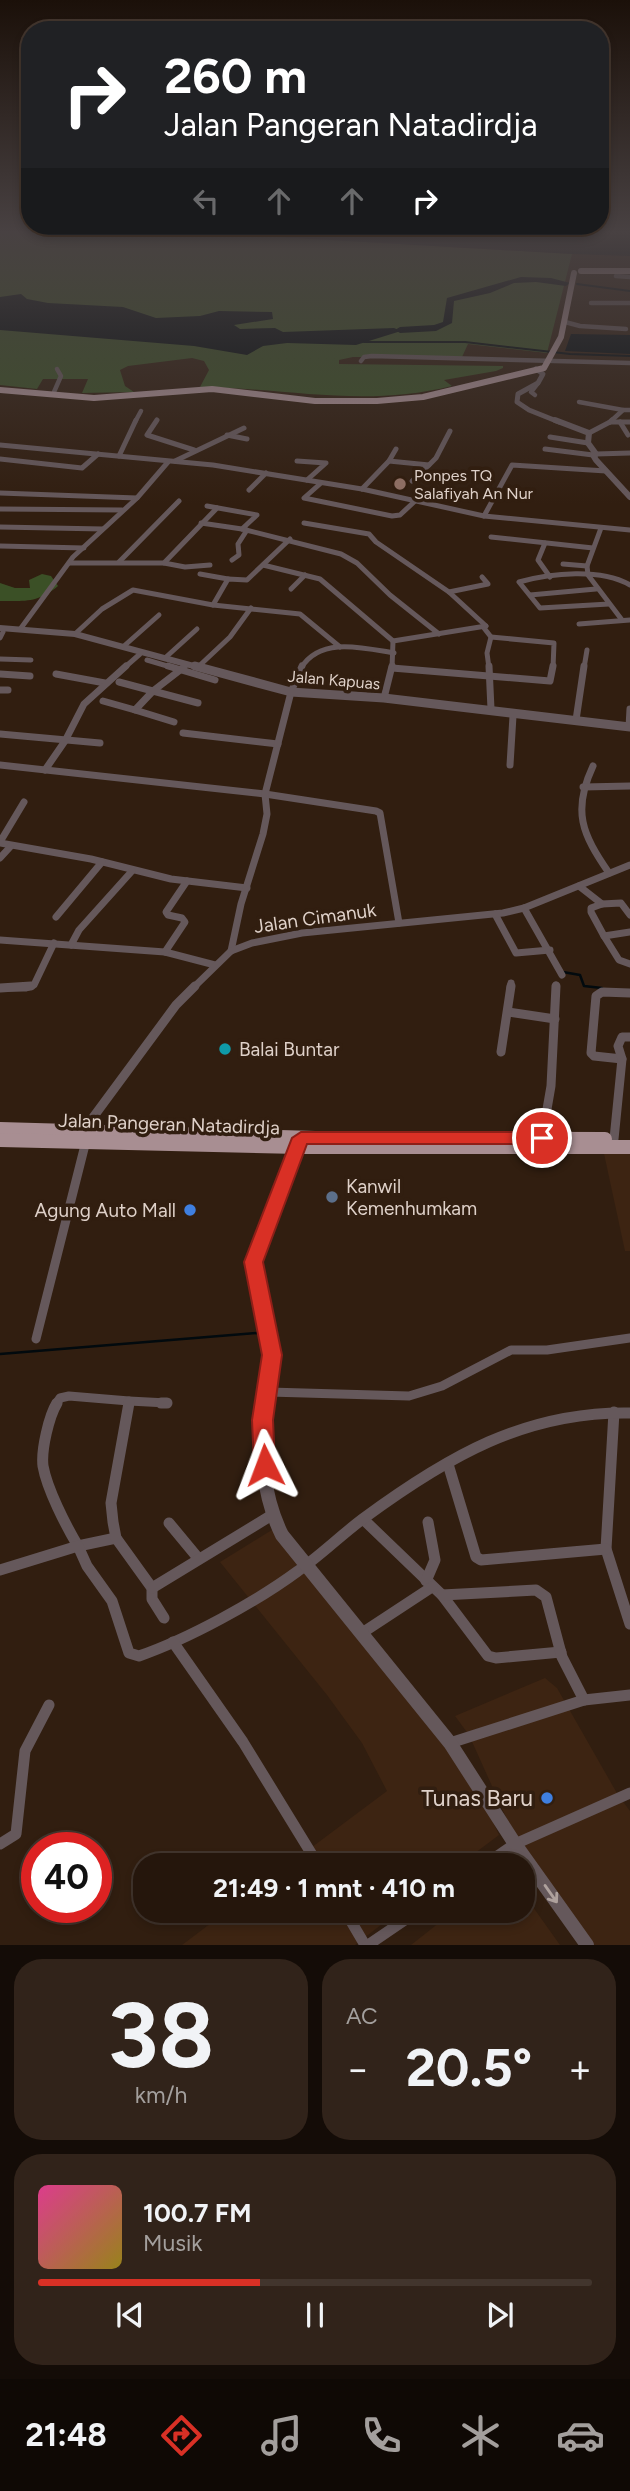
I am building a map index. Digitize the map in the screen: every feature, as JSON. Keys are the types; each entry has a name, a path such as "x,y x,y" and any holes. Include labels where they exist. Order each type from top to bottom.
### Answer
{"main road":[{"path":"0,388 110,394 207,388 239,389 315,401 394,401 544,365 557,347 565,322"},
{"path":"0,388 94,398 207,388"},
{"name":"Jalan Pangeran Natadirdja","path":"0,1129 85,1136 630,1147"},
{"name":"Jalan Pangeran Natadirdja","path":"0,1139 85,1136"},
{"name":"Jalan Pangeran Natadirdja","path":"300,1142 630,1139"}],"street":[{"path":"565,322 586,327 626,328"},
{"path":"361,361 364,357 372,356 544,365 575,361 630,363"},
{"path":"575,361 576,368"},
{"path":"535,395 531,392 538,383 544,365"},
{"path":"54,392 61,376 57,369"},
{"path":"538,383 518,394 517,402 528,410 589,433 610,422 623,410"},
{"path":"579,402 630,410"},
{"path":"119,456 141,411"},
{"path":"157,420 147,435 194,450"},
{"path":"610,422 630,422"},
{"path":"620,422 629,438"},
{"path":"21,628 69,563 172,461 244,428"},
{"path":"412,481 436,458 450,431"},
{"path":"589,433 588,443 594,454 630,497"},
{"path":"227,435 247,439"},
{"path":"550,437 588,443"},
{"path":"0,444 172,461 362,489 484,516 630,530"},
{"path":"36,463 51,449"},
{"path":"362,489 389,461 396,449"},
{"path":"545,449 594,454 630,453"},
{"path":"0,458 84,468 98,454"},
{"path":"307,480 331,458"},
{"path":"297,461 326,463"},
{"path":"389,461 429,465"},
{"path":"484,516 513,465 606,471"},
{"path":"249,490 266,474"},
{"path":"321,483 304,498 392,516 400,515 415,501"},
{"path":"0,493 137,498"},
{"path":"119,562 179,501"},
{"path":"206,506 257,515 245,529 239,544 239,555 232,560"},
{"path":"164,563 218,508"},
{"path":"0,509 122,510"},
{"path":"201,523 290,539 349,558 439,634"},
{"path":"304,523 369,534 376,542 449,592 486,626 484,628 491,638"},
{"path":"0,527 103,529"},
{"path":"601,527 587,566 588,575 622,620"},
{"path":"491,537 593,548"},
{"path":"200,574 247,580 290,539"},
{"path":"545,543 538,560 550,577"},
{"path":"0,546 84,548"},
{"path":"69,563 164,563 185,567 210,565"},
{"path":"563,564 587,566"},
{"path":"263,565 320,579 393,641 392,668 384,698"},
{"path":"291,589 305,575"},
{"path":"546,618 520,580 588,575 622,579 630,585"},
{"path":"449,592 488,584 482,577"},
{"path":"213,606 228,579"},
{"path":"530,595 596,589"},
{"path":"75,634 102,609 133,590 213,606 300,614 340,647"},
{"path":"540,608 609,604"},
{"path":"198,667 230,637 251,608"},
{"path":"124,646 159,615"},
{"path":"579,624 630,620"},
{"path":"393,641 486,626"},
{"name":"Jalan Kapuas","path":"1,632 21,628 75,634 291,694 384,698 513,716 630,728"},
{"path":"165,658 197,629"},
{"name":"Jalan Kapuas","path":"1,632 69,637 291,694 491,709 630,728"},
{"path":"392,668 548,682 555,656 553,642 491,638"},
{"path":"491,638 486,649 486,664 491,675 491,709"},
{"path":"231,951 265,824 265,794 291,694 307,659 340,647 394,653"},
{"path":"576,720 587,650"},
{"path":"46,770 84,704 140,654"},
{"path":"0,659 30,660"},
{"path":"147,660 182,668 215,680"},
{"path":"135,710 153,691 182,668"},
{"path":"0,674 30,676"},
{"path":"56,674 105,683"},
{"path":"119,682 198,703"},
{"path":"103,701 174,722"},
{"path":"630,709 630,728"},
{"path":"510,765 513,716"},
{"path":"183,733 278,744"},
{"path":"0,734 100,743"},
{"path":"0,765 265,794 380,813 399,923"},
{"path":"593,766 583,787 579,809 582,827 609,873"},
{"path":"583,787 630,786"},
{"path":"24,802 0,843 102,862 132,871 247,888"},
{"path":"0,858 11,846"},
{"path":"56,917 102,862"},
{"name":"Jalan Cimanuk","path":"85,1136 164,1020 231,951 273,938 495,914 524,908 630,865"},
{"path":"71,945 79,930 132,871"},
{"path":"165,952 185,922 166,912 187,881"},
{"path":"579,886 602,904"},
{"path":"630,915 621,903 602,904 590,911 592,920 619,960 630,964"},
{"path":"524,908 562,975"},
{"path":"495,914 514,951 550,950"},
{"path":"604,936 630,932"},
{"path":"0,940 165,952 215,965"},
{"path":"0,988 26,988 34,985 54,943"},
{"path":"501,1052 511,983"},
{"path":"542,1138 551,1086 556,985"},
{"path":"622,1059 594,1056 591,1053 596,996 602,992 630,993"},
{"path":"508,1012 555,1019"},
{"path":"614,1139 622,1059 618,1052 620,1039 630,1037"},
{"path":"36,1339 85,1136"},
{"path":"300,1142 253,1262 272,1355 269,1392 262,1420 266,1488 272,1515 282,1535 305,1566 450,1743 515,1844 587,1945"},
{"path":"269,1392 393,1397 409,1395 442,1386 511,1350 547,1350 630,1338"},
{"path":"167,1404 63,1396 56,1402 50,1414 43,1465 64,1522 86,1567 107,1592 119,1614 129,1653 139,1656 173,1642 268,1591 305,1566 363,1519 448,1464 502,1434 545,1421 614,1412 630,1413"},
{"path":"129,1401 111,1503 116,1538 152,1587 152,1599 164,1618"},
{"path":"614,1412 606,1549 630,1624"},
{"path":"448,1464 477,1557 481,1560 606,1549"},
{"path":"152,1587 272,1515"},
{"path":"363,1519 434,1588 488,1656 496,1658 561,1652"},
{"path":"428,1522 436,1556 434,1588"},
{"path":"169,1523 198,1558"},
{"path":"0,1570 78,1546 116,1538"},
{"path":"362,1633 434,1588 536,1590 546,1597 561,1652 584,1700"},
{"path":"173,1642 243,1742 310,1853"},
{"path":"450,1743 584,1700 630,1695"},
{"path":"0,1843 16,1833 25,1751 43,1722 49,1705"},
{"path":"502,1853 515,1844 630,1793"},
{"path":"353,1923 367,1945 400,1923"}],"shaded area":[{"path":"0,322 255,322 234,325 240,329 275,328 283,332 394,328 401,331 356,345 287,343 263,346 247,355 194,346 0,330"},
{"path":"571,334 630,335 630,354 565,351"},
{"path":"603,1149 630,1149 630,1251 625,1251"},
{"path":"280,1525 453,1737 499,1835 475,1853 304,1853 387,1791 362,1743 327,1695 220,1562"},
{"path":"545,1678 557,1688 618,1795 630,1811 630,1945 592,1945 535,1868 535,1853 524,1853 519,1846 469,1735 455,1716"},
{"path":"535,1910 560,1945 411,1945 439,1923 535,1923"},
{"path":"211,1923 383,1923 355,1945 182,1945"}],"green space":[{"path":"0,322 555,322 547,353 468,344 462,357 353,357 339,360 339,364 503,366 496,371 444,380 452,386 388,396 200,387 209,370 204,361 192,358 128,366 120,370 125,386 134,392 82,393 88,379 43,379 37,389 0,385"},
{"path":"42,574 51,576 58,586 51,592 24,601 0,601 0,583 15,588 30,588 29,580"}],"waterway":[{"path":"400,330 436,328 447,322"},
{"path":"364,342 465,342 570,354 630,356"},
{"path":"563,972 580,975 584,986 602,988"},
{"path":"0,1354 257,1333"}],"place":[{"name":"Ponpes TQ Salafiyah An Nur","path":"400,484"},
{"name":"Balai Buntar","path":"225,1049"},
{"name":"Kanwil Kemenhumkam","path":"332,1197"},
{"name":"Agung Auto Mall","path":"190,1210"},
{"name":"Tunas Baru","path":"547,1798"}],"route":[{"path":"265,1465 262,1420 269,1392 272,1355 253,1262 301,1138 542,1138"}]}
